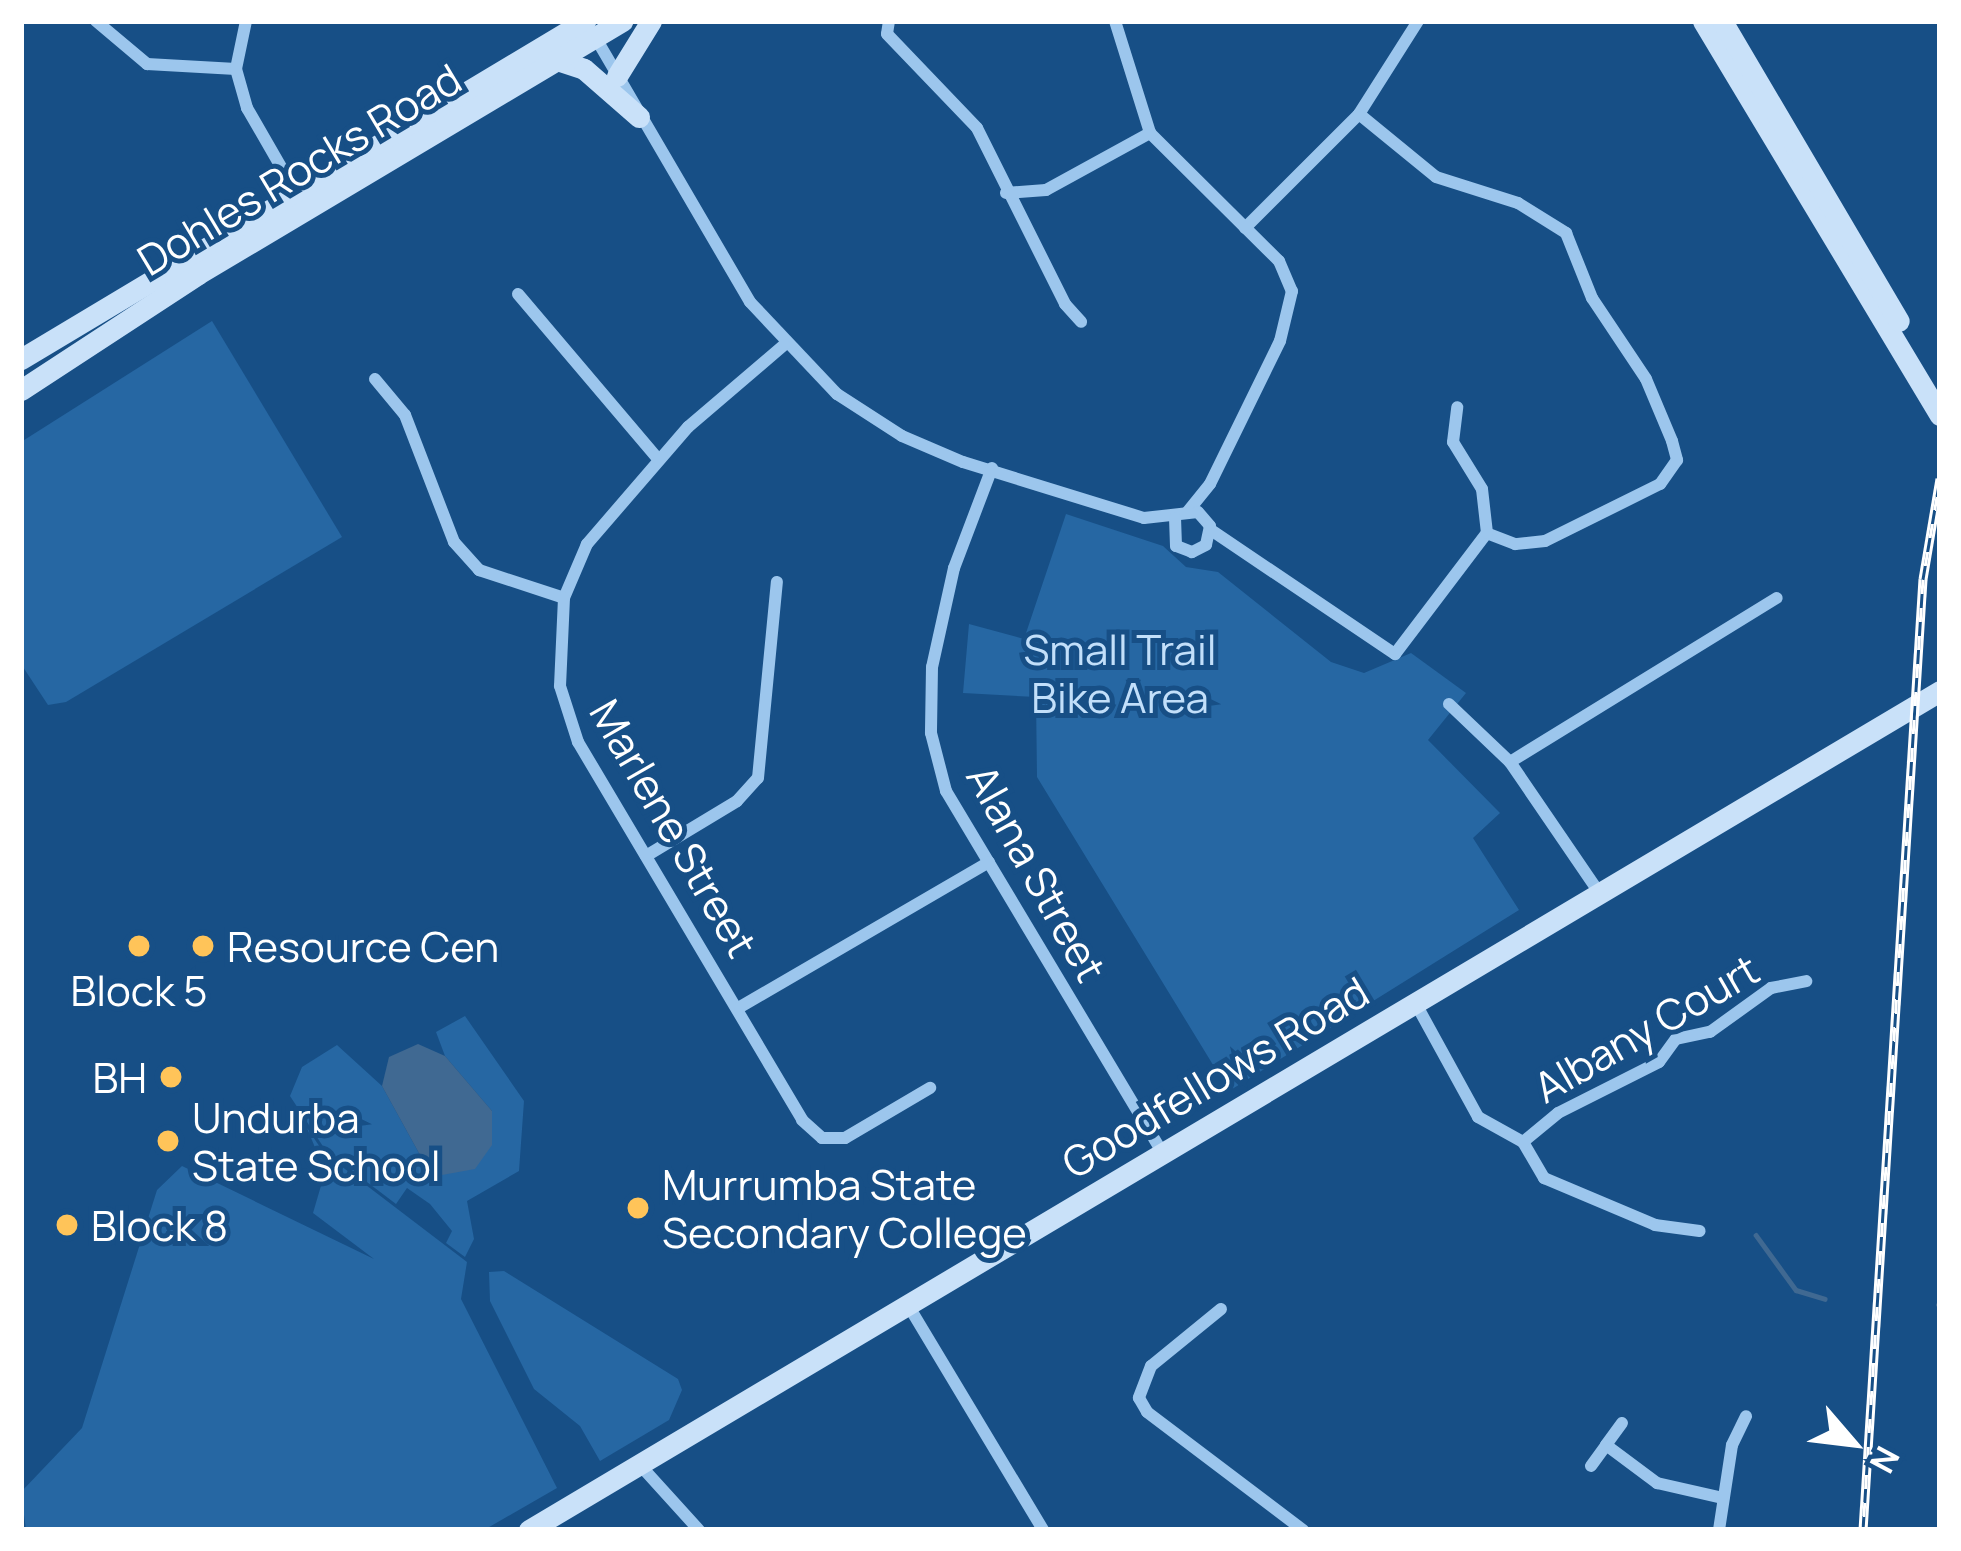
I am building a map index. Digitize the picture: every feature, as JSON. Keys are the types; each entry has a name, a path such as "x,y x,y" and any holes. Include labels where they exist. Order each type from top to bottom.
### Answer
{"street":[{"path":"96,21 147,64 236,69"},
{"path":"246,21 236,69 247,108 295,191"},
{"name":"Dohles Rocks Road","path":"21,358 295,191 588,26 622,21"},
{"path":"617,76 651,21"},
{"path":"890,21 887,34 977,128 1006,194 1081,322"},
{"path":"1115,21 1150,133 1283,267 1292,306 1210,484 1181,515 1171,538"},
{"path":"1245,228 1359,114 1418,21"},
{"path":"1703,21 1940,415"},
{"path":"1722,21 1940,395"},
{"path":"588,26 639,117 784,345 878,422 992,468 1144,518 1183,550 1237,554"},
{"name":"Dohles Rocks Road","path":"21,390 198,274 557,60 588,26"},
{"path":"557,60 584,69 639,117"},
{"path":"1359,114 1436,177 1518,203 1566,232 1592,298 1646,379 1672,441 1677,460 1660,484 1545,541 1516,544 1486,532"},
{"path":"1006,194 1046,190 1150,133"},
{"path":"518,294 658,459"},
{"name":"Marlene Street","path":"784,345 658,459 587,544 564,598 566,713 802,1120 822,1138 845,1138 930,1088"},
{"path":"375,379 405,416 454,542 479,569 564,598"},
{"path":"1144,518 1181,515 1209,524 1237,554 1395,654 1486,532 1482,489 1453,442 1456,407"},
{"name":"Alana Street","path":"992,468 954,568 932,667 931,733 946,791 1162,1152"},
{"path":"1203,548 1210,484"},
{"path":"646,856 737,801 758,778 777,582"},
{"path":"1510,762 1777,598"},
{"name":"Goodfellows Road","path":"529,1530 1940,691"},
{"path":"1449,704 1510,762 1600,894"},
{"path":"740,1007 989,862"},
{"name":"Albany Court","path":"1523,1142 1575,1102 1659,1062 1676,1039 1710,1032 1771,988 1806,981"},
{"path":"1416,1004 1478,1117 1523,1142 1555,1185 1655,1225 1700,1231"},
{"path":"908,1305 1043,1530"},
{"path":"1221,1309 1150,1366 1139,1398 1147,1412 1303,1530"},
{"path":"1719,1530 1723,1498 1747,1416"},
{"path":"1591,1466 1622,1423"},
{"path":"1606,1445 1670,1489 1723,1498"},
{"path":"640,1465 700,1530"}],"green space":[{"path":"212,321 342,537 66,702 48,705 21,664 21,442"},
{"name":"Small Trail Bike Area","path":"1066,514 1163,546 1186,567 1218,572 1331,662 1364,673 1411,653 1466,693 1428,740 1500,813 1473,838 1519,910 1229,1091 1037,777 1036,697 963,693 969,624 1024,639"},
{"path":"465,1016 524,1101 519,1171 467,1201 474,1239 465,1257 446,1243 452,1231 430,1204 407,1188 396,1204 326,1151 290,1096 302,1067 337,1045 382,1086 420,1155 492,1111 445,1056 436,1032"},
{"path":"307,1128 324,1153 467,1262 461,1299 557,1488 484,1530 26,1530 21,1492 82,1428 157,1190 182,1166 374,1259 313,1213 325,1172"},
{"path":"504,1271 678,1379 682,1390 669,1420 600,1461 580,1426 534,1389 490,1301 489,1272"}],"shaded area":[{"path":"418,1044 445,1056 492,1111 492,1145 475,1169 442,1175 420,1155 382,1086 389,1057"}],"waterway":[{"path":"1756,1235 1796,1290 1825,1299"}],"railway":[{"path":"1863,1530 1923,579 1940,478"}],"place":[{"name":"Block 5","path":"139,946"},
{"name":"Resource Cen","path":"203,946"},
{"name":"BH","path":"171,1077"},
{"name":"Undurba State School","path":"168,1141"},
{"name":"Murrumba State Secondary College","path":"638,1208"},
{"name":"Block 8","path":"67,1225"}]}
